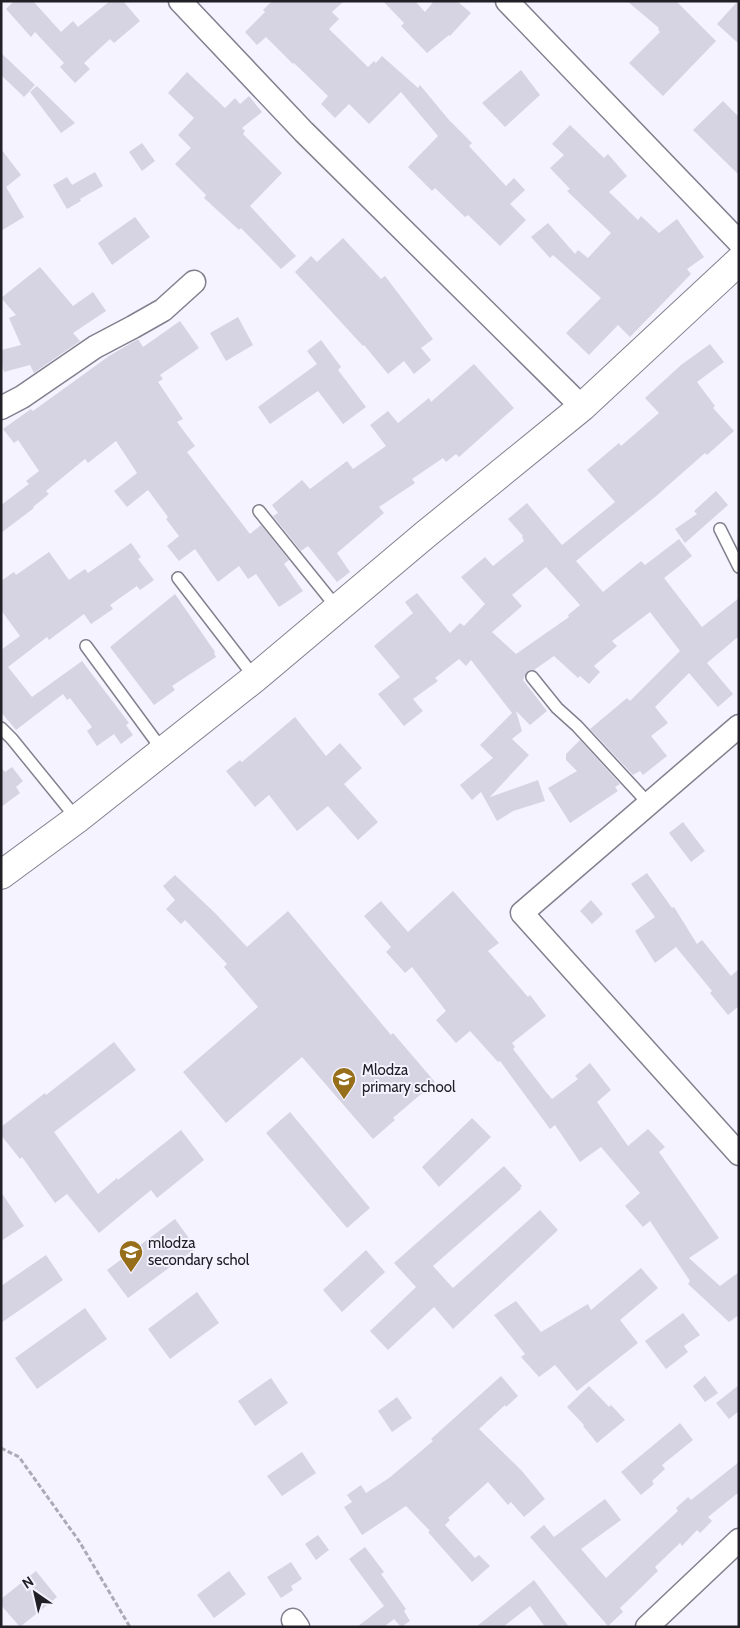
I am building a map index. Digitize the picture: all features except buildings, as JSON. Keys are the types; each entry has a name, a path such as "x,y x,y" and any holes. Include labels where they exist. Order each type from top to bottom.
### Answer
{"street":[{"path":"180,1 318,145 582,407"},
{"path":"507,1 739,242"},
{"path":"1,875 77,819 255,678 426,534 582,407 739,262"},
{"path":"1,408 95,347 163,310 194,282"},
{"path":"739,726 522,913 739,1154"},
{"path":"647,1627 737,1544"}],"lane":[{"path":"259,511 338,609"},
{"path":"720,528 739,567"},
{"path":"178,578 255,678"},
{"path":"86,646 163,751"},
{"path":"532,677 557,708 577,726 649,804"},
{"path":"1,728 77,819"}],"path":[{"path":"1,1448 19,1457 79,1541 130,1627"}],"place":[{"name":"Mlodza primary school","path":"344,1100"},
{"name":"mlodza secondary schol","path":"131,1273"}]}
